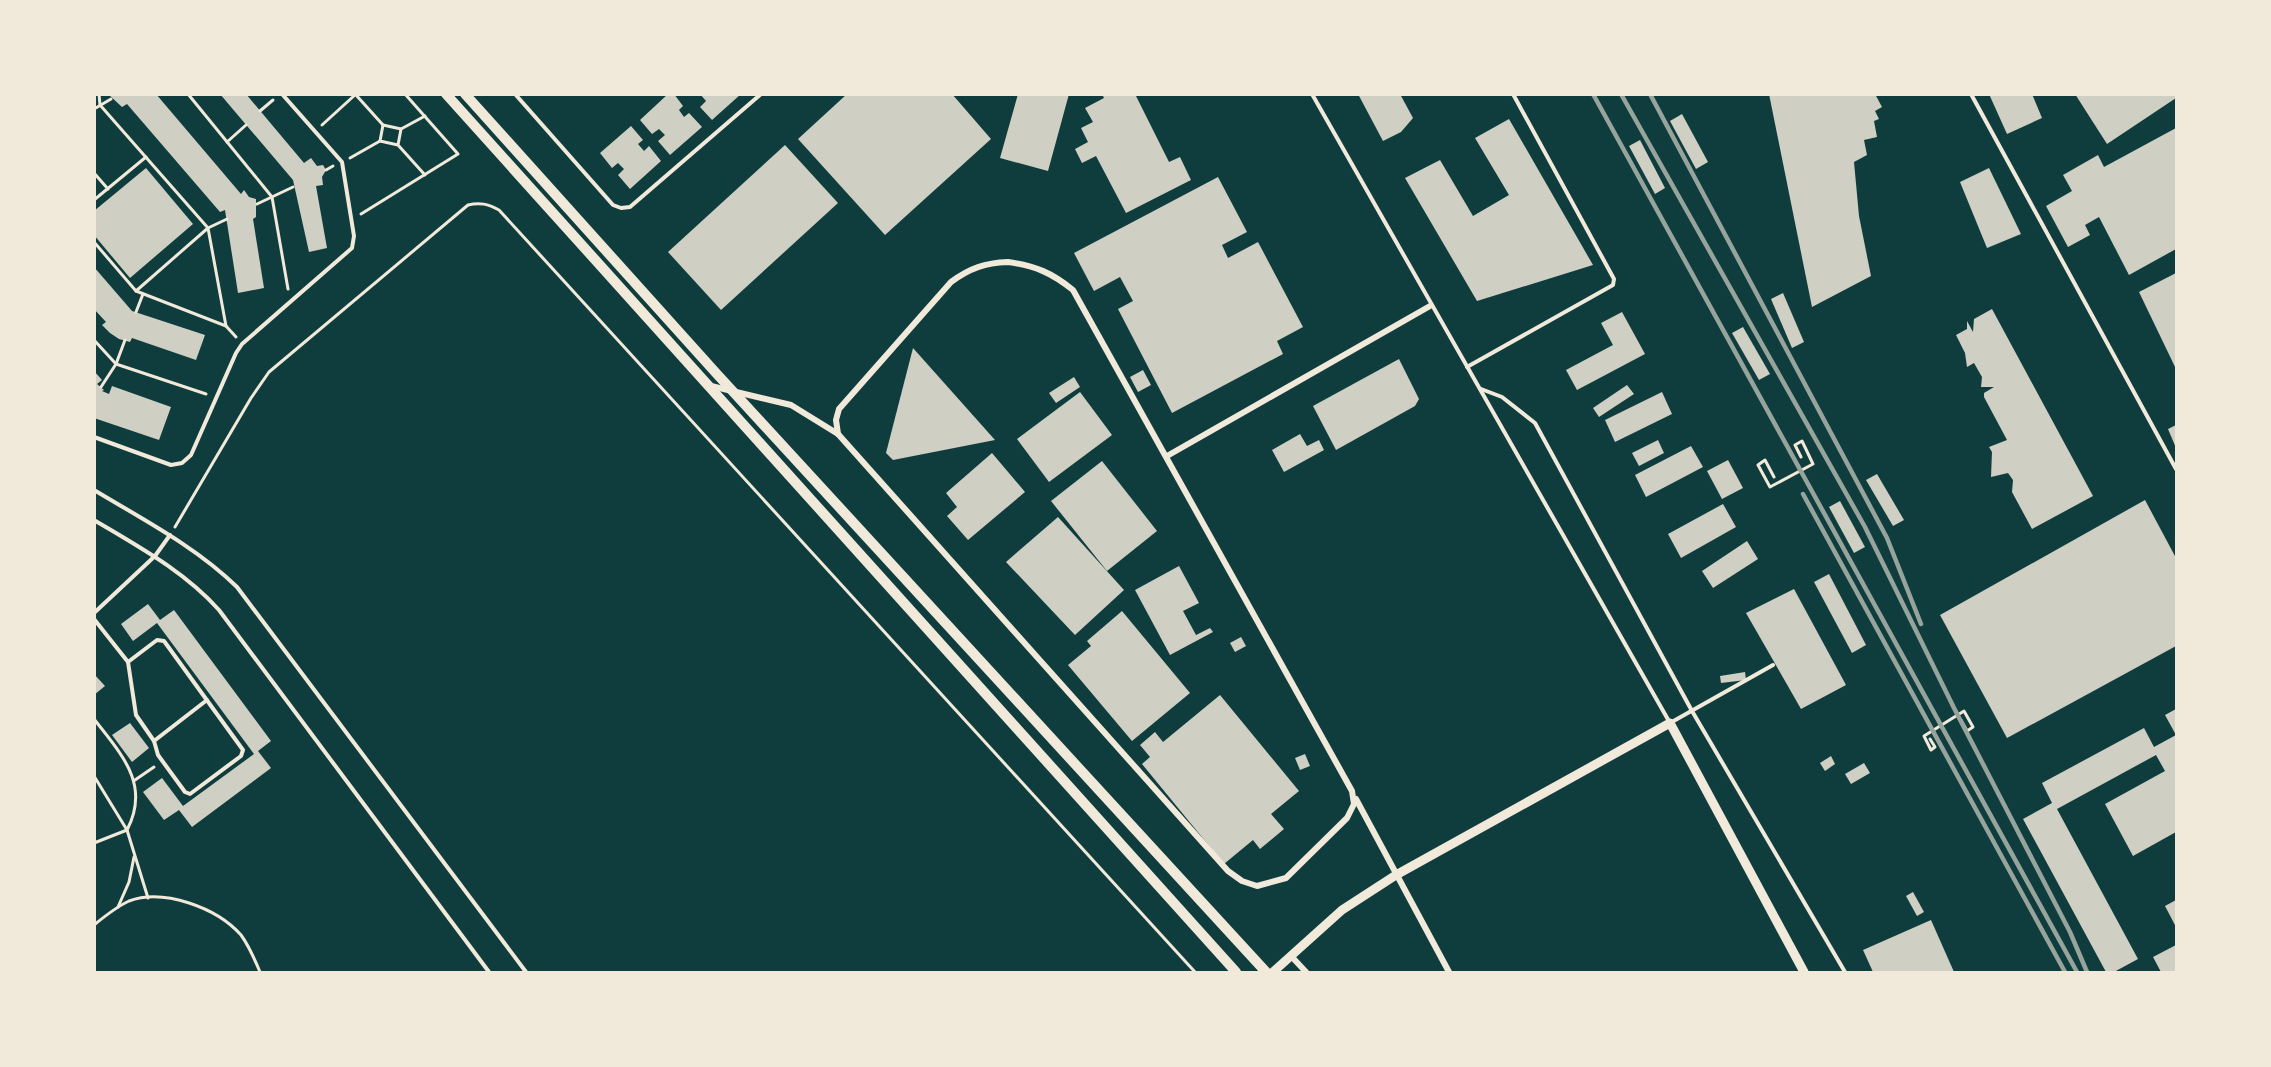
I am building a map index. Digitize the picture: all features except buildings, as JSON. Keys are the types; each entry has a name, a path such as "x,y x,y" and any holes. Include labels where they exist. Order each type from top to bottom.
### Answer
{"main road":[{"path":"446,94 705,385 1236,972"},
{"path":"465,94 733,391 1266,972"}],"street":[{"path":"838,434 836,420 839,409 951,282 965,272 985,264 1008,262 1035,266 1054,275 1073,290 1352,791 1449,972"},
{"path":"1167,456 1430,306"},
{"path":"705,385 791,405 838,434 1228,871 1242,881 1257,886 1286,878 1347,818 1354,804 1352,791"},
{"path":"1273,972 1342,910 1396,876 1670,723 1804,972"},
{"path":"1291,956 1306,972"}],"lane":[{"path":"94,437 171,465 182,463 191,455 242,344 352,248 351,220 342,162 281,94"},
{"path":"516,95 614,205 621,208 630,207 761,94"},
{"path":"1312,94 1430,306 1480,389 1670,723 1773,665"},
{"path":"1467,368 1614,285 1614,279 1513,94"},
{"path":"1971,94 2176,469"},
{"path":"1480,389 1502,397 1535,423 1692,711 1845,972"},
{"path":"94,490 170,535 217,567 254,606 526,972"},
{"path":"94,520 155,556 197,587 231,624 489,972"},
{"path":"94,613 155,556 170,535"},
{"path":"94,619 128,662 136,715 154,741 163,761 185,792 190,794 243,754 242,748 162,640 157,640 128,662"},
{"path":"154,741 207,700"}],"path":[{"path":"94,242 136,291 226,326 208,228 100,105 99,94"},
{"path":"188,94 272,197 290,303"},
{"path":"260,111 281,94"},
{"path":"351,220 458,154 405,94"},
{"path":"316,131 356,95 383,125 402,129 425,116"},
{"path":"94,109 111,99"},
{"path":"227,142 246,125"},
{"path":"380,141 383,125"},
{"path":"398,145 402,129"},
{"path":"342,162 380,141 398,145 425,175"},
{"path":"94,200 146,157"},
{"path":"94,173 108,189"},
{"path":"257,204 293,187"},
{"path":"170,535 251,398 269,372 468,205 478,203 490,205 507,219 1195,972"},
{"path":"136,291 208,228 226,219"},
{"path":"136,312 143,294"},
{"path":"94,340 116,364 216,398"},
{"path":"101,387 116,364 125,340"},
{"path":"1774,477 1765,460 1758,465 1770,487 1813,464 1802,441 1795,445 1801,457"},
{"path":"1930,739 1935,747 1931,750 1924,736 1926,733 1964,711 1973,727 1967,731 1961,720"},
{"path":"94,719 129,765 134,781 135,807 127,830 94,843"},
{"path":"134,781 163,761"},
{"path":"94,776 127,830 148,898"},
{"path":"118,907 129,882 135,855"},
{"path":"94,926 118,907 130,901 148,898 179,902 212,912 241,936 260,972"}],"railway":[{"path":"1593,94 2077,972"},
{"path":"1621,94 1865,527 1954,708 2070,932 2087,972"},
{"path":"1650,94 1887,538 1921,624"},
{"path":"1803,494 2065,972"}]}
